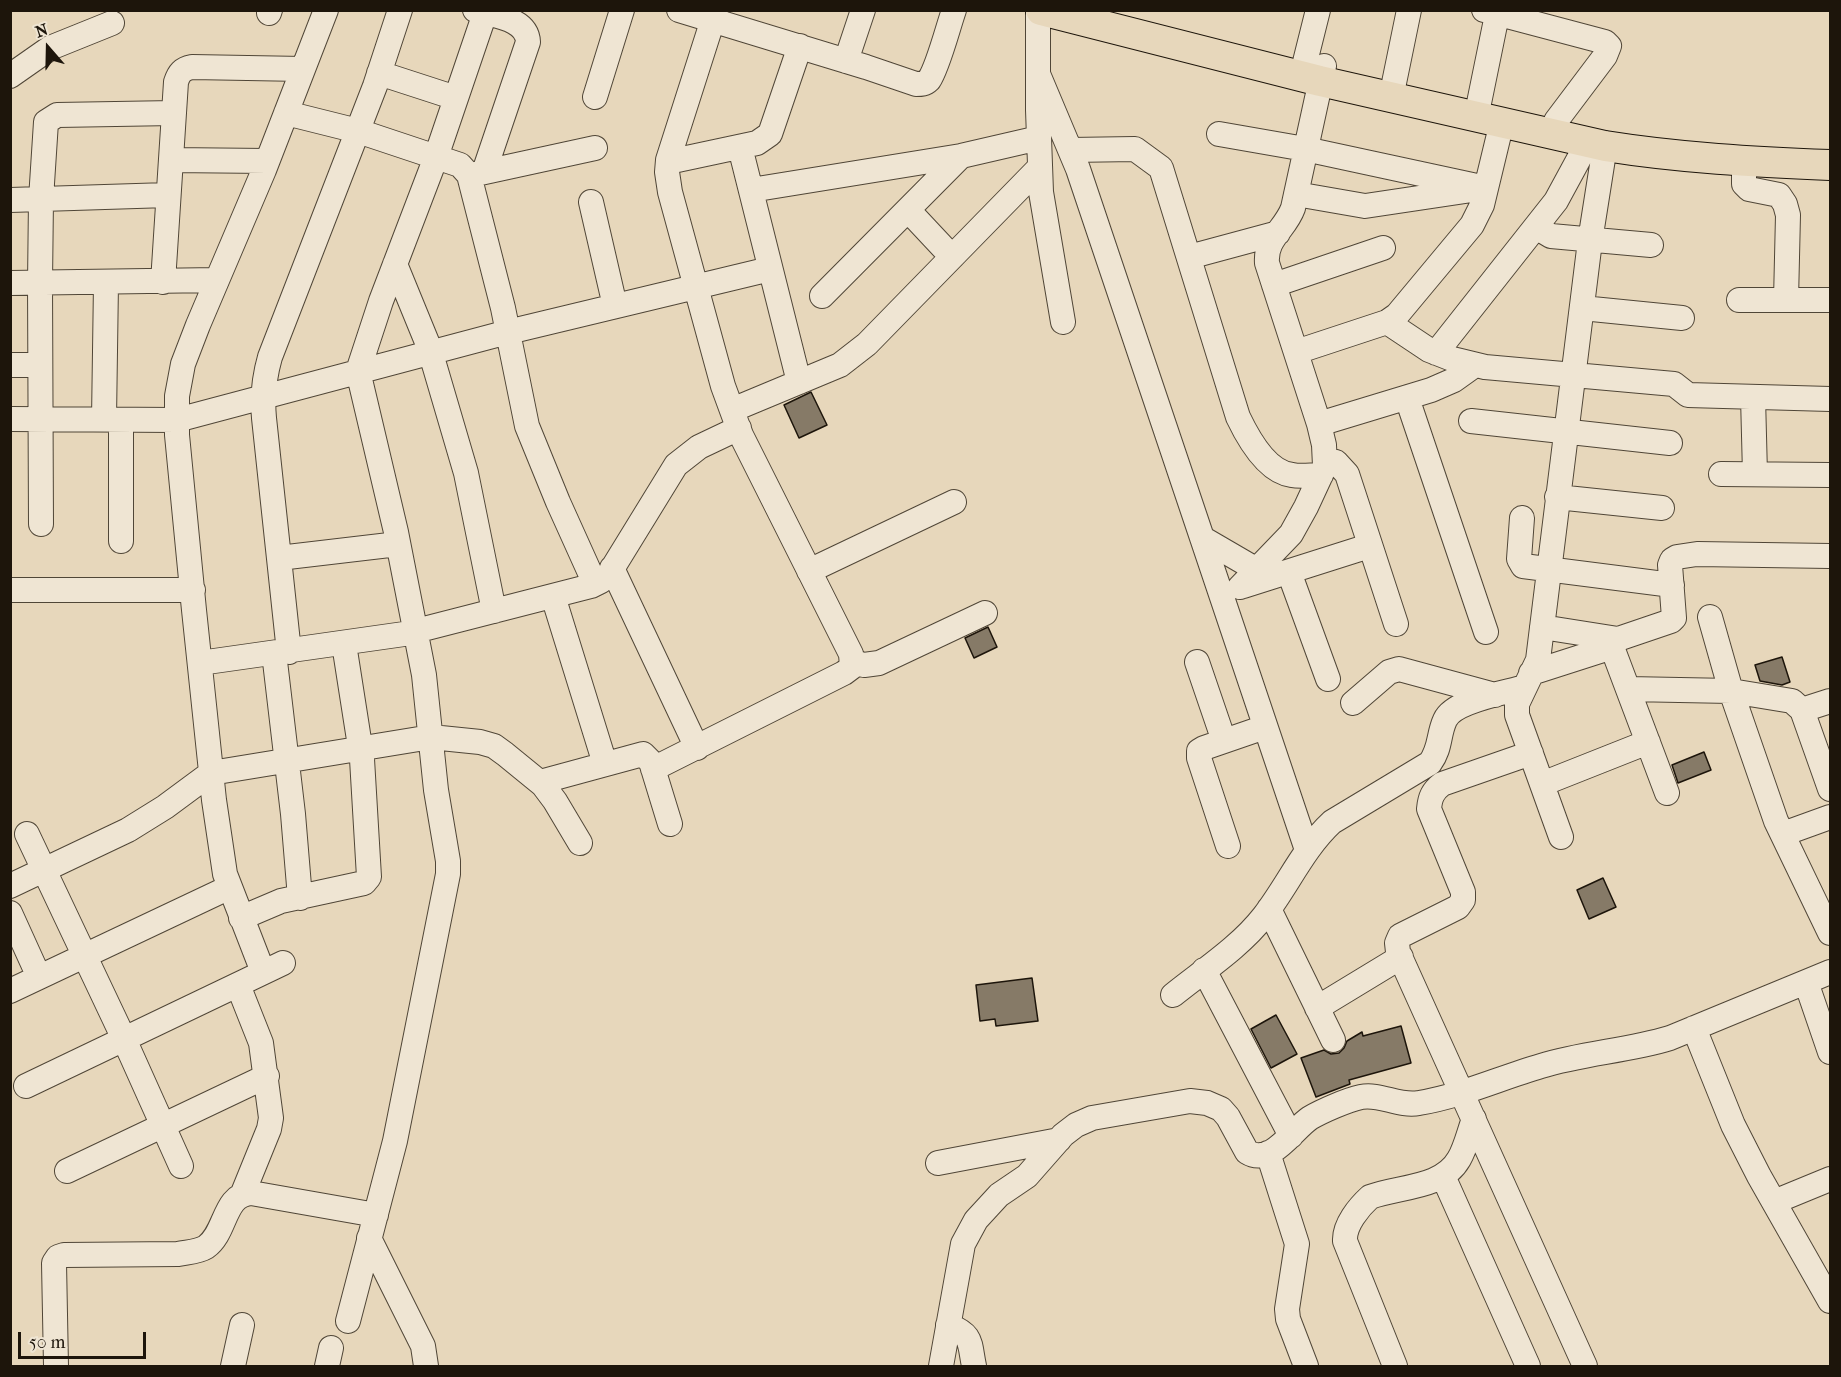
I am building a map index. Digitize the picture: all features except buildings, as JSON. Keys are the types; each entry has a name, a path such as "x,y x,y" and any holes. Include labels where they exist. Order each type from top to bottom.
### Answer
{"main road":[{"path":"1040,10 1316,70 1394,83 1556,121 1662,139 1830,149"},
{"path":"1111,10 1502,122 1596,144 1638,151 1744,161 1830,165"}],"street":[{"path":"26,1086 273,968 241,918 225,874 192,590 177,420 177,396 183,364 267,161 326,10"},
{"path":"300,898 287,760 279,558 262,397 264,378 270,357 380,73 400,10"},
{"path":"595,97 622,10"},
{"path":"679,10 714,15 916,84 928,82 954,10"},
{"path":"846,61 863,10"},
{"path":"1040,10 1038,74 1041,192 1063,322"},
{"path":"1230,590 1257,570 1291,534 1323,468 1319,424 1267,263 1266,253 1268,246 1290,218 1296,194 1316,70 1318,10"},
{"path":"1394,83 1409,10"},
{"path":"1479,103 1493,11 1605,42 1609,46 1605,56 1556,121"},
{"path":"348,1321 394,1141 448,874 448,861 436,790 424,675 398,544 358,371 395,264 436,157 456,98 480,12 522,26 526,31 528,42 476,173 527,426 558,502 604,576 697,748"},
{"path":"653,770 852,667 852,662 735,419 723,386 670,192 668,162 714,15"},
{"path":"10,76 50,48 112,23"},
{"path":"668,162 757,143 770,134 800,46"},
{"path":"163,282 176,82 183,69 192,67 303,69"},
{"path":"380,73 456,98"},
{"path":"1038,74 1070,150 1202,538 1230,590 1265,727 1307,850"},
{"path":"41,524 41,199 46,122 50,117 57,115 174,113"},
{"path":"286,113 358,131 460,165 476,173 595,148"},
{"path":"1296,352 1387,322 1396,315 1472,225 1482,205 1502,122"},
{"path":"1219,134 1305,149 1486,188"},
{"path":"751,190 961,156 1039,138"},
{"path":"1436,353 1557,201 1596,144"},
{"path":"1562,837 1516,715 1517,704 1538,660 1590,241 1596,144"},
{"path":"740,147 799,382"},
{"path":"1070,150 1135,149 1161,168 1238,417 1246,435 1255,448 1283,473 1292,475 1323,468 1336,462 1347,474 1396,624"},
{"path":"822,296 961,156"},
{"path":"171,160 267,161"},
{"path":"1744,161 1744,184 1749,189 1779,195 1785,204 1788,215 1786,300"},
{"path":"200,663 344,644 416,631 553,596 604,576 676,465 686,455 735,419 799,382 852,358 1040,167"},
{"path":"1296,194 1365,206 1486,188"},
{"path":"10,200 168,195"},
{"path":"591,202 615,306"},
{"path":"908,210 952,257"},
{"path":"1536,227 1551,236 1652,245"},
{"path":"1189,257 1278,233"},
{"path":"1274,285 1383,248"},
{"path":"395,264 431,353 466,473 494,611"},
{"path":"10,419 177,420 508,332 770,269"},
{"path":"10,283 217,280"},
{"path":"106,283 112,419 121,541"},
{"path":"1738,300 1830,300"},
{"path":"1582,308 1682,318"},
{"path":"1387,322 1436,353 1475,365 1674,384 1688,395 1830,399"},
{"path":"10,365 40,365"},
{"path":"1319,424 1407,398 1447,383 1475,365"},
{"path":"1753,397 1755,474"},
{"path":"1407,398 1486,632"},
{"path":"1471,421 1670,443"},
{"path":"1720,474 1830,475"},
{"path":"1557,497 1662,508"},
{"path":"809,571 954,502"},
{"path":"1522,518 1520,563 1523,566 1672,585"},
{"path":"1291,534 1297,569 1328,679"},
{"path":"1202,538 1257,570"},
{"path":"279,558 398,544"},
{"path":"1230,590 1369,546"},
{"path":"1173,995 1245,937 1269,909 1318,835 1332,822 1430,763 1435,757 1448,715 1455,709 1472,701 1496,695 1671,621 1674,618 1670,565 1672,560 1697,554 1830,556"},
{"path":"10,590 192,590"},
{"path":"553,596 605,764"},
{"path":"852,662 864,665 879,663 985,613"},
{"path":"1710,617 1731,691 1783,834 1830,933"},
{"path":"1542,627 1615,643"},
{"path":"1615,643 1628,689 1667,794"},
{"path":"241,918 281,901 364,883 369,877 361,748 344,644"},
{"path":"1197,662 1224,741"},
{"path":"1353,703 1389,672 1399,669 1496,695"},
{"path":"1628,689 1731,691 1792,700 1802,710 1830,789"},
{"path":"1802,710 1830,701"},
{"path":"1228,846 1199,758 1199,751 1265,727"},
{"path":"10,886 128,830 212,773 430,737 480,742 494,746 540,782 555,801 580,843"},
{"path":"1542,784 1648,742"},
{"path":"1531,753 1442,784 1434,791 1429,809 1463,892 1463,900 1458,907 1400,936 1396,943 1585,1366"},
{"path":"540,782 644,754 653,770 670,825"},
{"path":"1435,757 1442,784"},
{"path":"1783,834 1830,817"},
{"path":"27,834 181,1166"},
{"path":"10,991 230,887"},
{"path":"1269,909 1333,1040"},
{"path":"10,913 39,977"},
{"path":"1317,1008 1401,957"},
{"path":"1204,970 1291,1136"},
{"path":"940,1366 963,1244 976,1220 999,1195 1027,1176 1059,1140 1076,1125 1092,1118 1190,1101 1207,1103 1221,1109 1248,1152 1252,1155 1262,1155 1277,1149 1300,1125 1314,1116 1361,1097 1417,1104 1462,1093 1543,1065 1645,1045 1694,1028 1830,972"},
{"path":"1806,982 1830,1052"},
{"path":"56,1366 54,1263 58,1257 64,1255 178,1254 206,1247 217,1235 232,1203 243,1193 269,1129 271,1118 261,1043 238,985"},
{"path":"1694,1028 1733,1125 1830,1301"},
{"path":"67,1171 267,1076"},
{"path":"1395,1366 1344,1234 1370,1197 1443,1176 1453,1168 1460,1158 1474,1119"},
{"path":"938,1163 1059,1140"},
{"path":"1268,1153 1297,1244 1287,1309 1288,1319 1306,1366"},
{"path":"1443,1176 1528,1366"},
{"path":"1774,1202 1830,1179"},
{"path":"243,1193 251,1192 376,1215"},
{"path":"369,1238 423,1346 426,1366"},
{"path":"233,1366 242,1325"},
{"path":"948,1325 967,1335 974,1366"}]}
